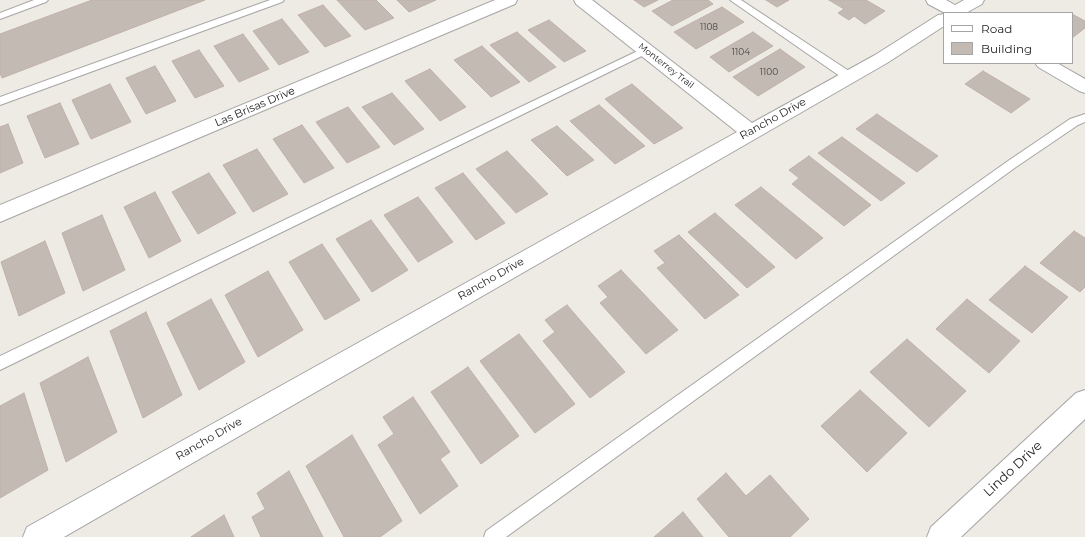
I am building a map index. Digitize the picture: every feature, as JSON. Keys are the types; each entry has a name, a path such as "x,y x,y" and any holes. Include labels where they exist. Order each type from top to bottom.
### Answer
{"street":[{"name":"Las Brisas Drive","path":"0,214 509,0"},
{"name":"Monterrey Trail","path":"582,0 750,132"},
{"path":"934,0 949,12"},
{"name":"Rancho Drive","path":"955,12 976,0"},
{"name":"Rancho Drive","path":"37,537 848,76 881,59 943,20"},
{"path":"1046,64 1085,86"},
{"name":"Lindo Drive","path":"941,537 1085,402"}],"lane":[{"path":"0,16 43,0"},
{"path":"0,101 279,0"},
{"path":"735,0 848,76"},
{"path":"0,363 646,50"},
{"path":"492,537 1012,164 1074,122 1085,118"}],"building":[{"path":"92,0 205,0 2,78 0,73 0,34"},
{"path":"337,0 376,0 394,18 365,30"},
{"path":"397,0 436,0 409,12"},
{"path":"634,0 658,0 644,7"},
{"path":"673,0 708,0 713,4 672,26 652,11"},
{"path":"766,0 789,0 777,7"},
{"path":"829,0 866,0 885,11 865,24 854,16 849,20 838,13 844,9"},
{"path":"323,5 351,36 325,47 298,15"},
{"path":"722,7 744,22 696,49 674,32"},
{"path":"1073,15 1085,21 1085,28 1073,37"},
{"path":"282,19 309,52 279,65 253,31"},
{"path":"549,20 586,51 564,62 528,30"},
{"path":"517,32 556,67 529,82 490,45"},
{"path":"753,32 773,46 729,72 710,57"},
{"path":"243,34 269,69 239,82 214,46"},
{"path":"482,46 520,82 491,97 454,60"},
{"path":"780,49 805,67 758,96 733,77"},
{"path":"199,50 224,86 195,98 172,61"},
{"path":"155,66 176,101 146,114 126,78"},
{"path":"430,69 466,107 440,121 405,81"},
{"path":"983,71 1030,99 1011,113 965,84"},
{"path":"110,84 131,122 91,139 72,100"},
{"path":"632,84 683,128 654,144 605,99"},
{"path":"392,93 424,129 394,145 362,107"},
{"path":"60,103 79,144 45,158 27,116"},
{"path":"599,105 645,146 615,164 570,121"},
{"path":"348,107 380,147 347,163 316,122"},
{"path":"877,114 938,156 917,172 856,129"},
{"path":"8,124 23,163 0,173 0,127"},
{"path":"302,125 334,168 304,183 273,139"},
{"path":"557,126 594,160 567,176 531,140"},
{"path":"842,137 905,183 881,201 818,153"},
{"path":"257,149 288,194 253,212 223,165"},
{"path":"507,151 548,194 516,213 476,169"},
{"path":"809,156 871,205 844,226 792,184 799,178 789,170"},
{"path":"209,173 236,213 198,234 172,192"},
{"path":"463,173 505,223 476,240 435,188"},
{"path":"761,187 823,238 796,259 735,205"},
{"path":"155,192 181,241 149,258 124,207"},
{"path":"418,197 453,242 418,262 384,215"},
{"path":"715,213 775,267 747,288 688,232"},
{"path":"102,215 125,270 83,291 62,233"},
{"path":"371,220 408,270 372,292 336,239"},
{"path":"1074,231 1085,238 1085,287 1080,292 1040,263"},
{"path":"679,235 739,295 705,319 657,268 665,263 654,251"},
{"path":"45,241 65,293 19,316 1,262"},
{"path":"322,244 360,300 325,320 289,262"},
{"path":"1025,266 1068,297 1032,333 989,300"},
{"path":"621,270 678,330 646,354 600,303 608,297 598,286"},
{"path":"268,271 303,330 258,357 225,295"},
{"path":"211,299 245,362 199,390 167,323"},
{"path":"967,299 1020,341 989,373 936,329"},
{"path":"567,305 625,372 590,398 543,341 555,332 545,320"},
{"path":"146,312 182,395 143,418 110,331"},
{"path":"519,334 575,404 535,433 480,361"},
{"path":"907,339 966,391 929,427 870,372"},
{"path":"88,357 117,432 66,462 40,383"},
{"path":"468,367 519,436 481,464 431,392"},
{"path":"860,390 907,433 867,472 821,426"},
{"path":"24,393 48,470 0,498 0,406"},
{"path":"413,397 450,452 440,459 458,486 420,514 378,445 394,434 383,417"},
{"path":"352,435 402,521 380,537 344,537 306,466"},
{"path":"289,471 323,537 261,537 252,517 265,509 257,493"},
{"path":"726,473 746,496 770,475 809,519 790,537 729,537 697,499"},
{"path":"683,512 703,537 654,537"},
{"path":"224,515 234,537 191,537"}]}
